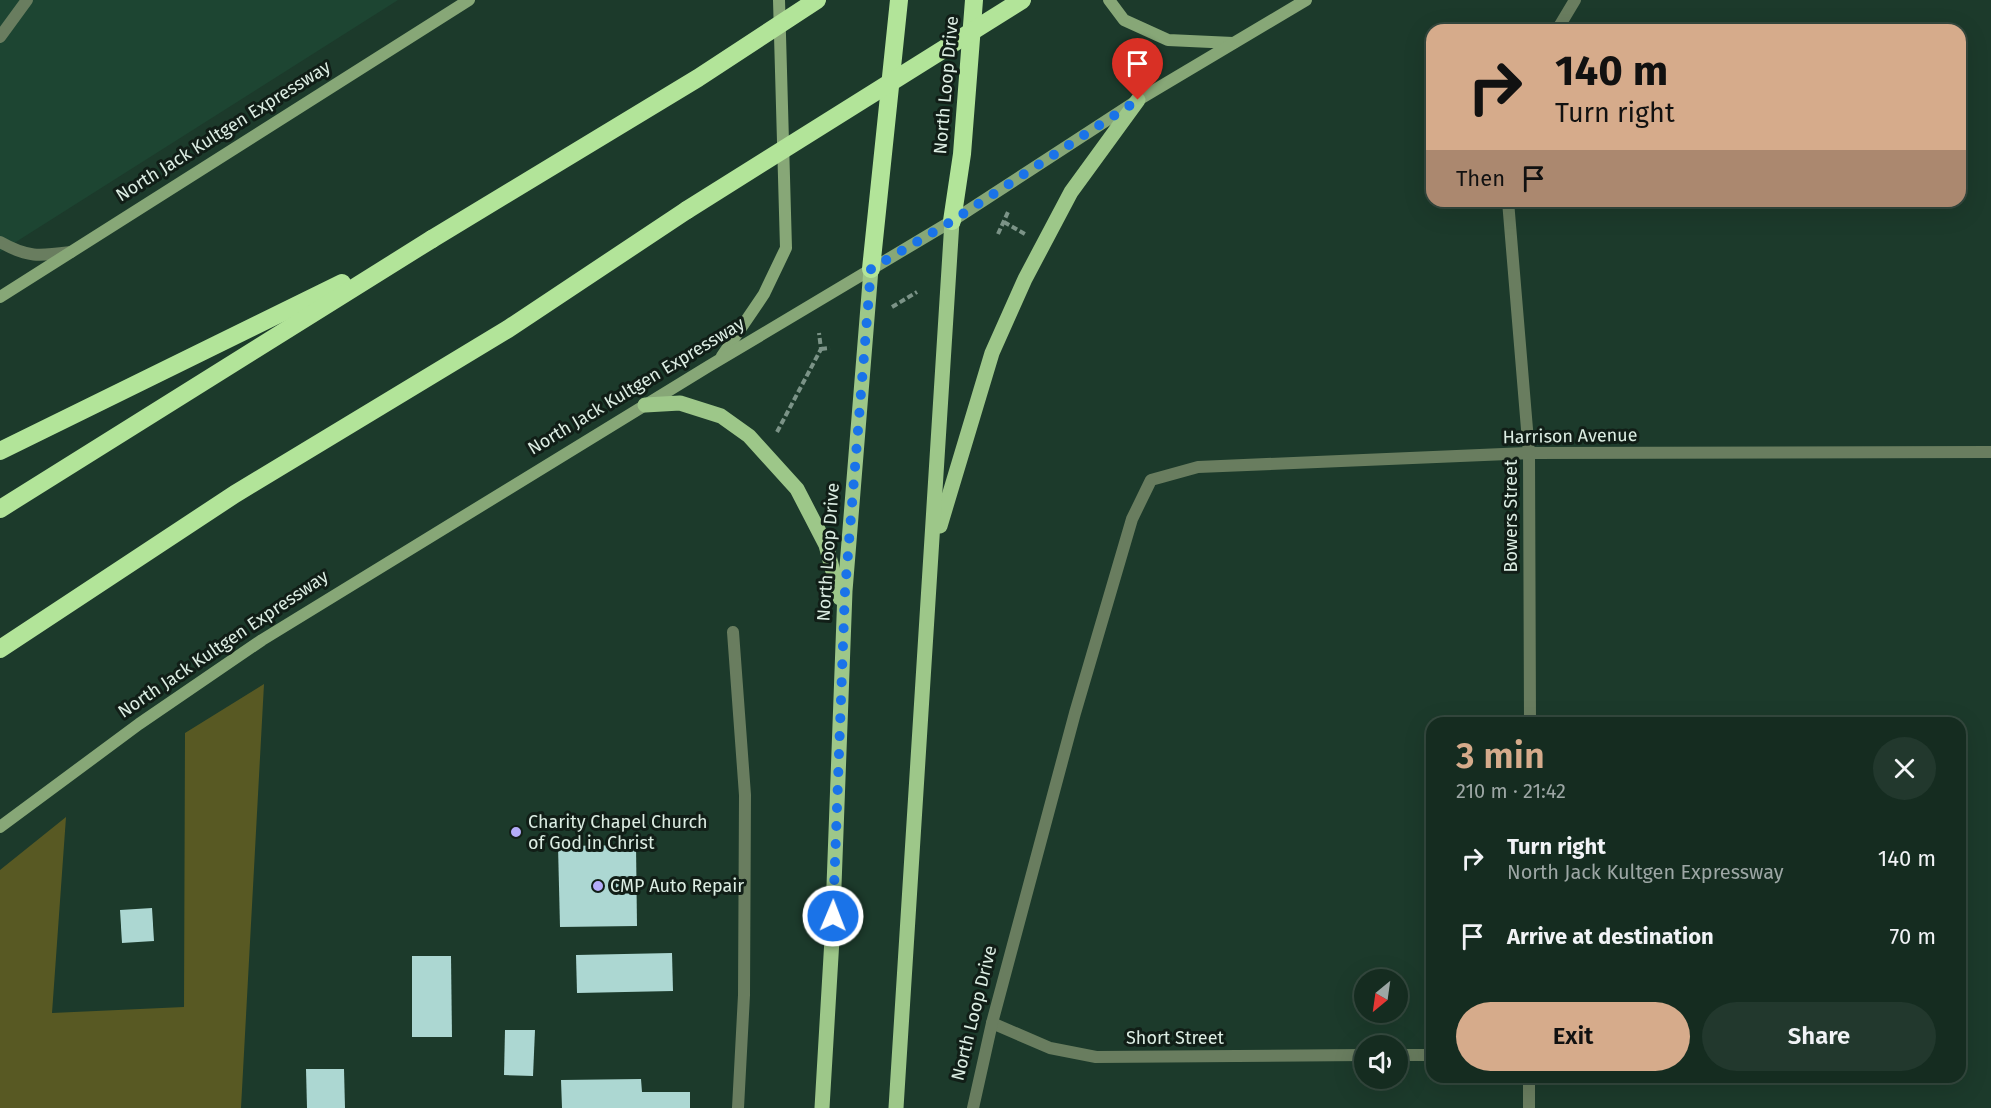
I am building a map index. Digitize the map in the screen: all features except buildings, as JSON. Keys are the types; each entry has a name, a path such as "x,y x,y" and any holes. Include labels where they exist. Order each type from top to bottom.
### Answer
{"highway":[{"path":"0,509 432,239 698,78 817,0"},
{"name":"North Loop Drive","path":"871,269 899,0"},
{"name":"North Loop Drive","path":"952,221 962,153 974,0"},
{"path":"0,650 235,494 508,329 687,210 1022,0"},
{"path":"0,451 432,239"}],"main road":[{"name":"North Jack Kultgen Expressway","path":"0,297 469,0"},
{"path":"720,360 764,294 786,248 779,0"},
{"path":"1109,0 1124,20 1168,40 1233,43"},
{"name":"North Jack Kultgen Expressway","path":"0,827 139,724 262,640 645,405 952,221 1138,100 1306,0"},
{"path":"931,555 992,353 1025,279 1071,192 1138,100"},
{"name":"North Loop Drive","path":"896,1108 952,221"},
{"name":"North Loop Drive","path":"821,1105 832,939 844,614 871,269"},
{"path":"645,405 680,403 721,416 754,442 797,489 826,544 844,614"}],"street":[{"path":"0,37 27,0"},
{"path":"1561,24 1575,0"},
{"name":"Bowers Street","path":"1508,207 1529,453 1530,717"},
{"path":"0,242 20,253 39,256 71,252"},
{"name":"Harrison Avenue","path":"1151,480 1198,467 1529,453 1991,452"},
{"name":"North Loop Drive","path":"973,1108 992,1023 1078,702 1132,519 1151,480"},
{"path":"733,632 745,795 744,995 738,1108"},
{"name":"Short Street","path":"992,1023 1050,1048 1096,1057 1354,1055"},
{"path":"1408,1055 1426,1055"},
{"path":"1528,1108 1529,1083"}],"path":[{"path":"998,234 1008,212"},
{"path":"1004,222 1025,234"},
{"path":"891,307 916,292"},
{"path":"774,439 821,349 819,333"},
{"path":"821,349 830,348"}],"shaded area":[{"path":"0,0 398,0 0,252"},
{"path":"264,684 241,1108 0,1108 0,870 66,817 52,1013 184,1007 185,733"}],"place":[{"name":"Charity Chapel Church of God in Christ","path":"516,832"},
{"name":"CMP Auto Repair","path":"598,886"}],"route":[{"path":"833,916 845,591 871,269 952,221 1138,100"}]}
